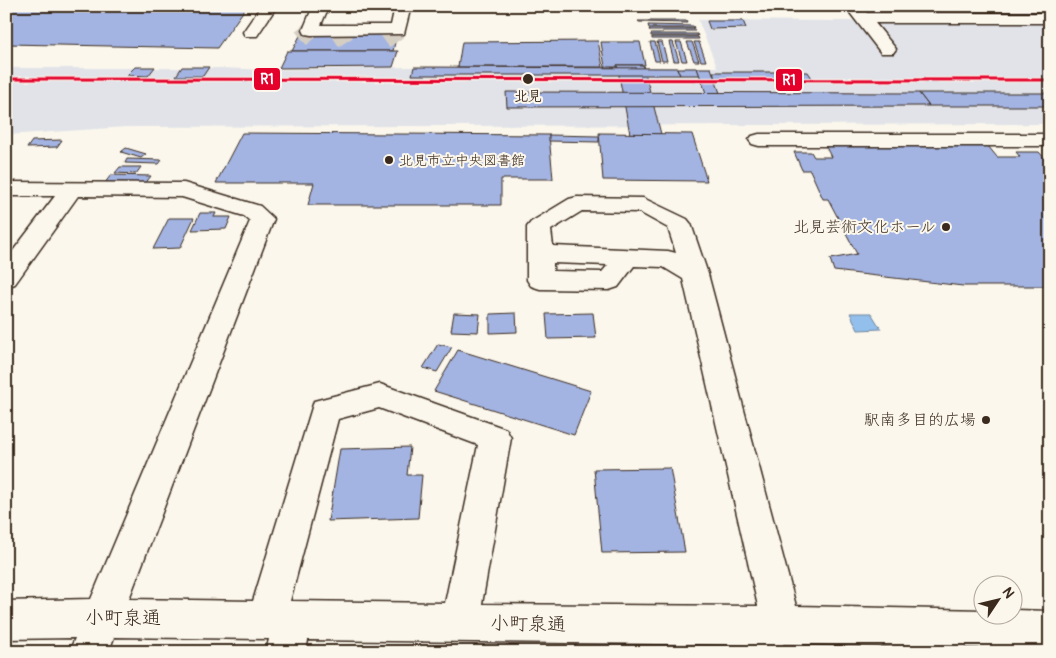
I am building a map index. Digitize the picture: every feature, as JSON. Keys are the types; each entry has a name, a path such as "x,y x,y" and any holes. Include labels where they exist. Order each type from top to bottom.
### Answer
{"street":[{"path":"251,32 269,6"},
{"path":"321,6 312,30 398,30 403,6"},
{"path":"857,12 1050,18"},
{"path":"857,12 887,48"},
{"path":"759,140 1050,140"},
{"path":"6,278 72,189"},
{"path":"10,193 72,189 184,190 252,211 262,219 89,652"},
{"path":"694,274 668,259 628,257 608,282 540,280 542,254 539,227 577,204 643,205 679,224 694,274 769,634"},
{"path":"282,631 325,410 380,396 495,438 460,623"},
{"name":"小町泉通","path":"6,620 102,618 282,631 460,623 769,634 1050,630"}],"shaded area":[{"path":"878,13 1050,14 1050,124 126,127 6,135 6,68 221,68 271,70 410,67 717,67 698,20 851,21"}],"water":[{"path":"850,313 871,313 881,329 858,330"}],"building":[{"path":"6,6 247,6 217,48 6,44"},
{"path":"932,6 953,6 958,11 937,11"},
{"path":"686,21 687,23 639,22"},
{"path":"707,21 743,21 746,28 710,29"},
{"path":"648,25 693,26 694,28 649,28"},
{"path":"649,29 694,29 695,31 650,31"},
{"path":"303,30 398,30 393,51 292,51"},
{"path":"651,34 697,34 698,36 651,36"},
{"path":"652,37 698,37 699,39 652,39"},
{"path":"598,41 603,67 458,67 462,42"},
{"path":"601,42 640,42 645,65 605,67"},
{"path":"650,42 655,42 660,61 655,61"},
{"path":"657,42 662,42 667,61 662,61"},
{"path":"669,42 673,42 679,61 674,61"},
{"path":"676,42 681,42 687,61 682,61"},
{"path":"687,42 692,42 699,61 694,61"},
{"path":"694,42 699,42 706,61 701,61"},
{"path":"287,51 398,51 393,67 279,68"},
{"path":"617,65 643,65 661,134 630,134"},
{"path":"135,67 155,67 148,76 127,75"},
{"path":"182,67 209,67 203,76 176,76"},
{"path":"414,67 677,68 680,75 412,75"},
{"path":"677,68 697,68 700,75 680,75"},
{"path":"697,68 711,68 720,93 706,93"},
{"path":"713,72 808,72 812,78 715,79"},
{"path":"506,92 919,93 929,106 507,107"},
{"path":"919,93 1050,93 1050,106 929,106"},
{"name":"北見市立中央図書館","path":"242,133 549,135 553,179 501,179 501,205 308,205 314,183 216,183"},
{"path":"599,133 692,134 707,181 603,180"},
{"path":"549,135 599,136 599,142 549,141"},
{"path":"62,140 57,147 27,148 32,141"},
{"name":"北見芸術文化ホール","path":"825,145 988,146 997,157 1020,157 1016,152 1039,152 1050,164 1050,286 963,286 834,271 830,259 857,254 828,199 823,199 810,170 802,170 794,152 811,152 814,157 831,157"},
{"path":"126,148 146,154 141,158 121,152"},
{"path":"127,159 162,160 159,164 125,163"},
{"path":"120,167 141,167 136,174 115,173"},
{"path":"111,175 151,176 144,185 104,184"},
{"path":"200,213 216,213 214,217 231,217 226,229 192,230"},
{"path":"169,218 194,218 180,248 153,249"},
{"path":"454,313 480,314 478,332 451,331"},
{"path":"516,313 517,332 490,333 490,314"},
{"path":"593,313 596,338 548,339 546,314"},
{"path":"438,344 452,347 437,372 423,368"},
{"path":"458,350 591,391 574,435 434,391"},
{"path":"410,447 407,475 422,475 418,518 328,521 340,449"},
{"path":"670,468 685,552 602,553 594,469"}],"tunnel":[{"path":"301,38 311,30"},
{"path":"334,39 348,30"},
{"path":"384,40 398,30"}],"transit line":[{"name":"R1","path":"6,79 1050,80"}],"place":[{"name":"北見","path":"528,79"},
{"name":"北見市立中央図書館","path":"389,160"},
{"name":"北見芸術文化ホール","path":"946,227"},
{"name":"駅南多目的広場","path":"986,420"}]}
